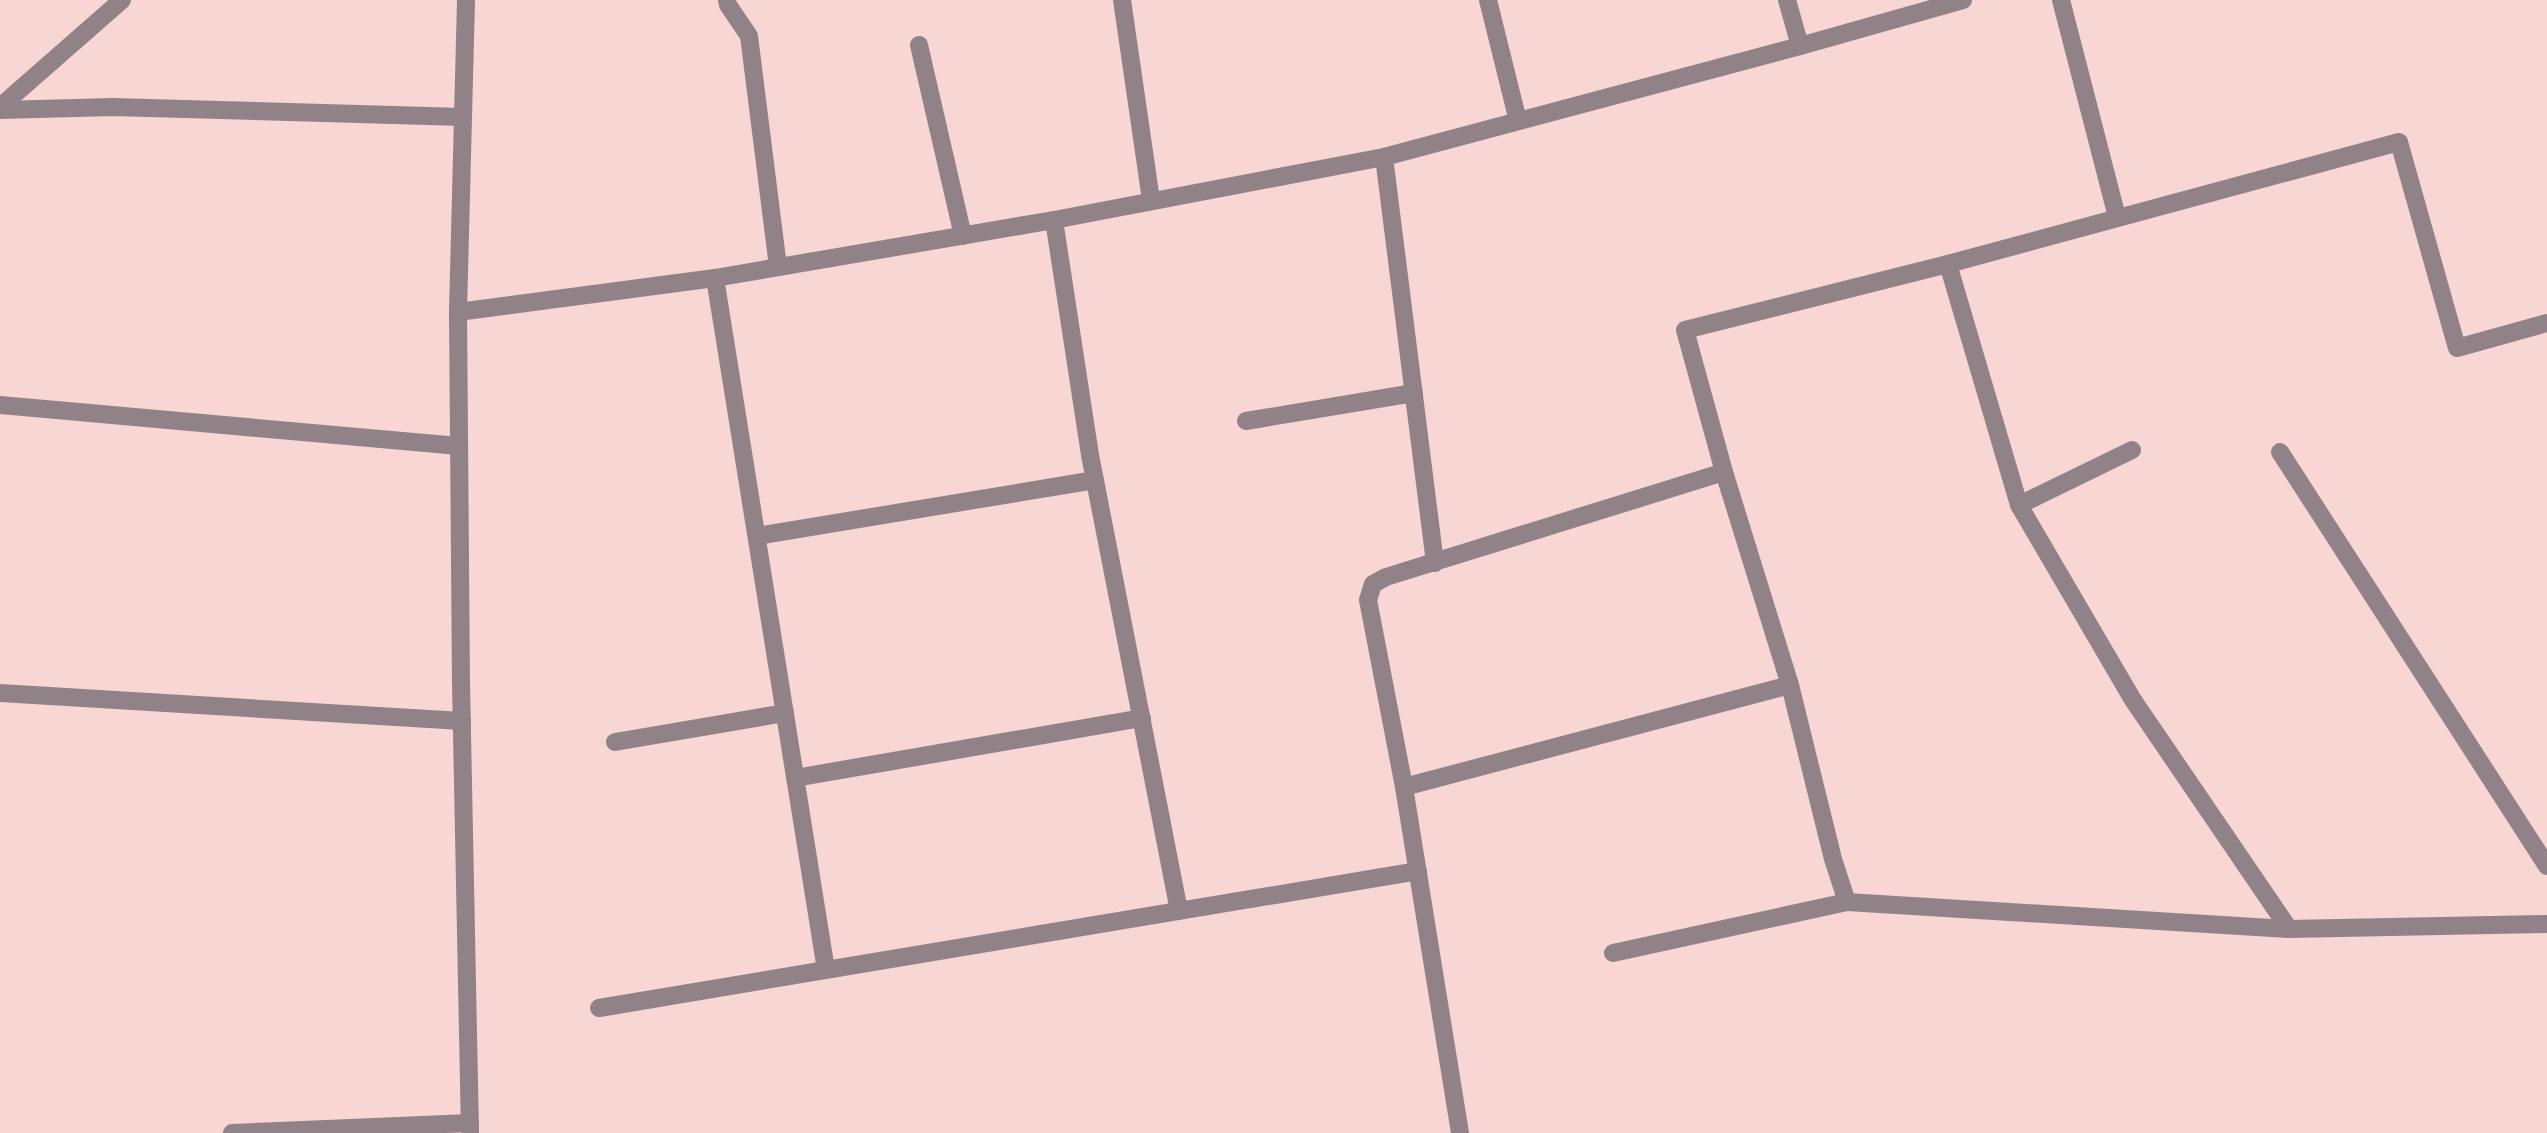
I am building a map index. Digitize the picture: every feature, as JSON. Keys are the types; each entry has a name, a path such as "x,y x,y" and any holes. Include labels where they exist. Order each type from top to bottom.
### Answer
{"street":[{"path":"0,108 122,0"},
{"path":"232,1133 470,1128 461,721 458,312 466,0"},
{"path":"727,0 727,5 749,36 778,267"},
{"path":"1122,0 1151,200"},
{"path":"1488,0 1518,121"},
{"path":"1787,0 1800,46"},
{"path":"458,312 715,278 1054,220 1384,157 1963,0"},
{"path":"2061,0 2117,217"},
{"path":"919,45 963,236"},
{"path":"0,108 113,107 463,117"},
{"path":"1847,902 1833,859 1790,685 1724,472 1685,330 1948,264 2399,142 2457,348 2547,323"},
{"path":"1384,157 1435,563"},
{"path":"1054,220 1095,480 1179,911"},
{"path":"1948,264 2019,505 2133,700 2289,929"},
{"path":"715,278 826,970"},
{"path":"1246,421 1414,393"},
{"path":"0,405 459,446"},
{"path":"2019,505 2132,450"},
{"path":"2280,452 2547,866"},
{"path":"1460,1133 1404,787 1368,600 1373,584 1724,472"},
{"path":"757,536 1095,480"},
{"path":"1404,787 1790,685"},
{"path":"0,693 461,721"},
{"path":"615,742 785,713"},
{"path":"795,778 1142,718"},
{"path":"599,1008 1418,871"},
{"path":"1613,953 1847,902 2289,929 2547,924"}]}
